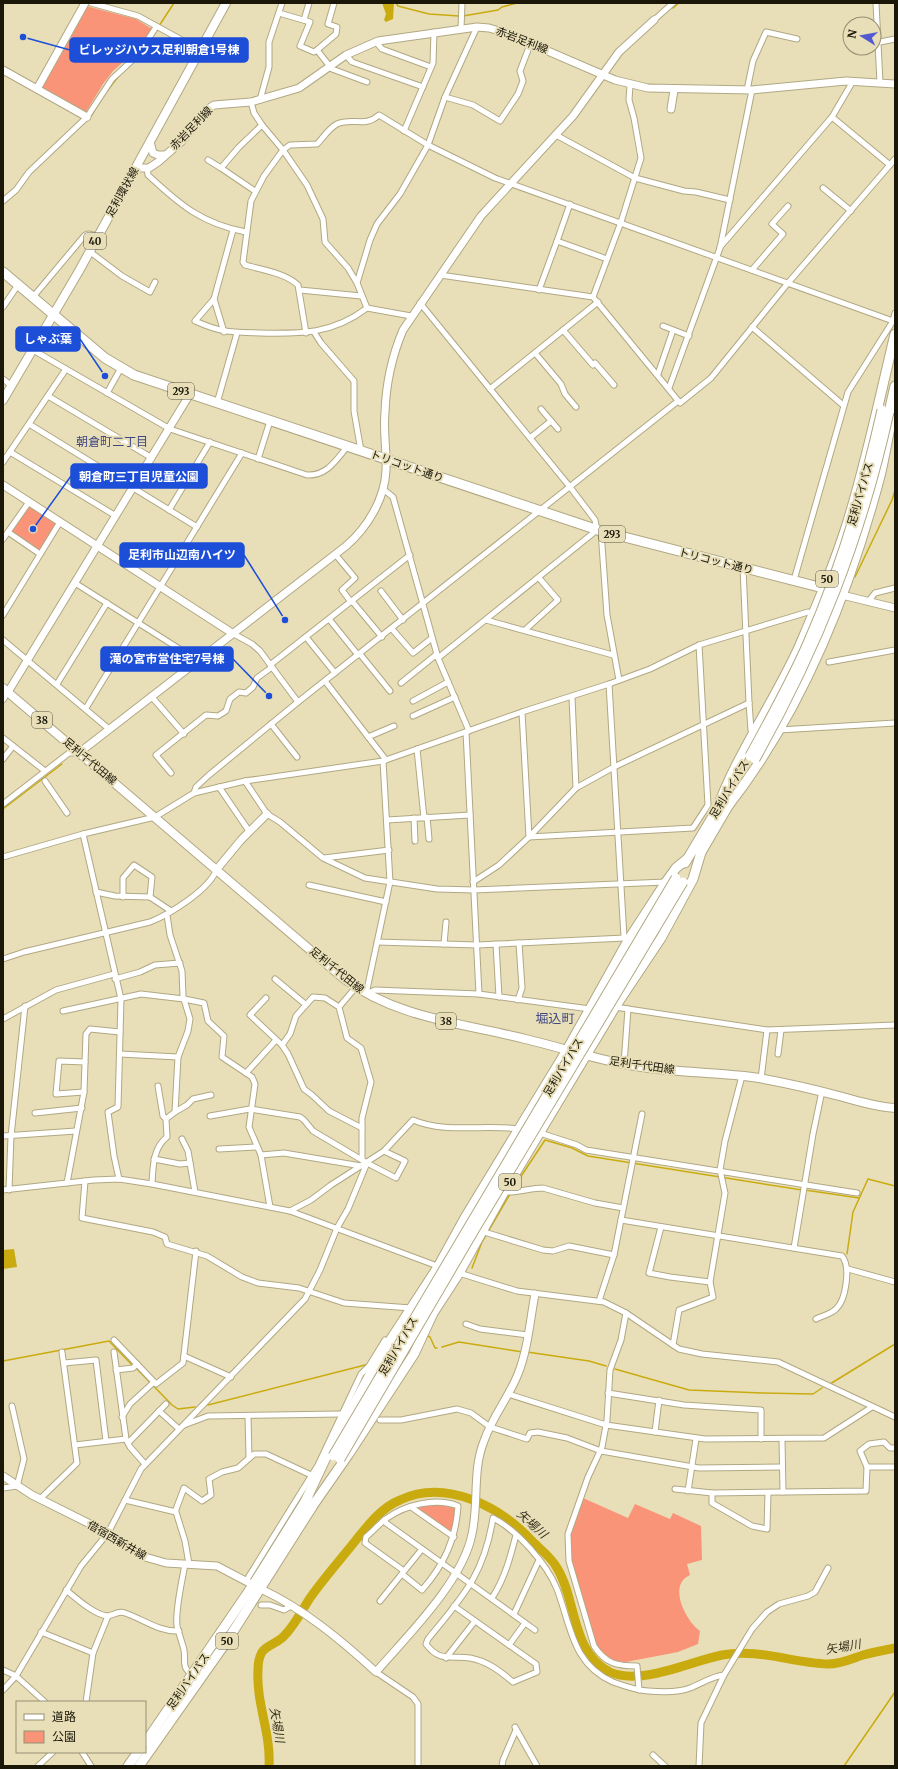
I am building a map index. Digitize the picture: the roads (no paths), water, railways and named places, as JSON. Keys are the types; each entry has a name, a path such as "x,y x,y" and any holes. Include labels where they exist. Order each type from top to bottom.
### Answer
{"highway":[{"name":"トリコット通り","path":"3,272 105,358 134,375 599,531 794,580 842,595"},
{"name":"50","path":"717,809 723,792 780,688 813,613 845,530 860,482 895,334"},
{"name":"足利バイパス","path":"889,409 895,351"},
{"name":"足利バイパス","path":"139,1766 227,1641 254,1585 305,1502 336,1458 679,880 702,849 728,806 791,678 827,596 860,500 895,386"},
{"name":"50","path":"728,806 750,777 780,730 810,671 842,595 880,475 889,409"},
{"name":"足利バイパス","path":"679,880 687,859 717,809 752,758"},
{"name":"50","path":"310,1511 407,1366 433,1313 459,1273 504,1192 615,1008 678,909 693,879 702,849"},
{"name":"50","path":"305,1502 357,1397 398,1328 438,1266 566,1050 590,1009 627,938 676,868 687,859"},
{"name":"足利バイパス","path":"148,1734 192,1675 254,1585 310,1511 336,1458"},
{"path":"128,1766 137,1753"}],"main road":[{"name":"足利環状線","path":"3,400 98,236 226,3"},
{"name":"足利千代田線","path":"6,690 366,994 394,1006 430,1018 524,1039 586,1056 656,1069 761,1079 822,1091 875,1106 895,1108"}],"street":[{"path":"37,89 85,3"},
{"path":"91,3 100,7 129,13 200,50"},
{"path":"260,100 269,67 269,42 282,3"},
{"path":"304,20 309,3"},
{"path":"279,13 310,22 300,46 314,52 336,34 337,27 328,24 334,3"},
{"path":"461,29 462,3"},
{"path":"3,804 69,753 80,752 335,554 351,541 363,528 378,503 383,489 386,472 384,413 390,371 396,346 411,316 481,216 573,116 619,52 674,3"},
{"path":"876,3 877,16"},
{"path":"3,201 16,190 29,172 87,117 112,79 138,55 156,27"},
{"path":"357,283 370,240 378,224 400,194 428,145 445,97 477,27"},
{"name":"赤岩足利線","path":"147,168 153,166 183,140 211,106 218,104 251,102 299,88 346,55 376,42 391,38 477,27 489,28 531,42 602,76 630,85 648,88 674,90 749,90 853,81 895,84"},
{"path":"404,131 431,67 434,57 434,32"},
{"path":"720,248 730,200 753,61 766,32 797,39"},
{"path":"882,42 895,39"},
{"path":"376,42 382,49 431,67"},
{"path":"445,97 473,105 500,120 518,94 523,81 520,71 531,42"},
{"path":"317,50 332,69 367,82"},
{"path":"346,55 352,62 423,87"},
{"path":"880,56 880,83"},
{"path":"3,70 87,117"},
{"path":"669,388 720,248 832,117 853,81"},
{"path":"593,297 621,222 641,158 634,118 629,100 630,85"},
{"path":"671,109 674,90"},
{"path":"251,102 254,113 262,126 283,150 315,200 323,219 326,242 348,268 357,283 367,308"},
{"path":"306,333 301,306 300,290 294,281 277,274 245,265 242,260 251,201 255,191 283,150 290,145 297,143 317,144 336,125 346,122 372,121 379,115 428,145 495,178 716,256 893,321"},
{"path":"832,117 890,165"},
{"path":"221,168 239,147 262,126"},
{"path":"556,135 635,178 684,192 696,192 730,200"},
{"path":"150,142 153,152 158,155 165,155"},
{"path":"194,793 196,787 204,779 298,702 382,637 678,401 680,403 711,378 788,283 895,159"},
{"path":"208,160 255,191"},
{"path":"136,168 147,168 148,175 179,204 209,222 233,230 246,232"},
{"path":"823,188 851,211"},
{"path":"539,290 570,204"},
{"path":"752,270 783,234 772,224 788,206"},
{"path":"233,230 214,299 194,321 224,332 292,334 314,332 341,324 367,308 411,316"},
{"path":"33,297 85,235 88,234 98,236"},
{"path":"557,241 607,259"},
{"path":"89,251 122,276 150,292 155,282"},
{"path":"440,275 593,297 658,374 678,401"},
{"path":"3,307 18,284"},
{"path":"300,290 361,296"},
{"path":"214,299 224,332"},
{"path":"490,389 598,302"},
{"path":"420,303 570,487 595,520 599,531 607,615 613,655 619,680"},
{"path":"794,580 848,392 893,321 895,313"},
{"path":"663,326 689,336"},
{"path":"752,327 844,405"},
{"path":"563,330 592,365 595,363 614,385"},
{"path":"658,374 674,330"},
{"path":"314,332 321,343 354,381 354,411 362,451"},
{"path":"217,403 237,333"},
{"path":"32,350 170,428 307,475 314,475 325,471 348,447"},
{"path":"535,353 561,384 565,394 576,407"},
{"path":"107,393 121,368"},
{"path":"3,462 66,369"},
{"path":"3,379 12,386"},
{"path":"3,700 6,690 27,661 190,394"},
{"path":"48,396 152,458"},
{"path":"541,409 558,429"},
{"path":"258,459 270,421"},
{"path":"530,438 551,421"},
{"path":"29,424 197,527"},
{"path":"169,510 210,442"},
{"path":"10,452 116,516"},
{"path":"86,708 242,453"},
{"path":"3,485 256,648 298,702"},
{"path":"383,489 393,497 432,638 467,732 479,994"},
{"path":"3,539 29,502"},
{"path":"3,615 60,522"},
{"path":"401,683 486,620 599,531"},
{"path":"8,532 40,554"},
{"path":"335,554 355,578 342,590 382,637"},
{"path":"171,773 156,755 184,734 193,726 195,722 206,715 218,716 226,711 230,699 239,692 246,693 253,687 257,678 271,666 410,555"},
{"path":"743,568 749,703 751,730 754,734"},
{"path":"525,630 558,600 539,578"},
{"path":"75,583 197,660"},
{"path":"868,602 870,597 875,593 895,588"},
{"path":"381,591 403,620"},
{"path":"842,595 895,608"},
{"path":"56,684 107,603"},
{"path":"3,857 83,834 156,817 194,793 245,781 384,761 522,712 650,669 699,645 808,612 813,613"},
{"path":"329,619 390,691"},
{"path":"486,620 613,655"},
{"path":"392,629 413,653 432,638"},
{"path":"306,637 335,673"},
{"path":"3,640 86,708 109,729"},
{"path":"529,837 692,828 708,805 699,645"},
{"path":"829,662 895,650"},
{"path":"325,682 368,737 384,761 390,882 366,994"},
{"path":"413,701 448,682"},
{"path":"377,942 477,945 627,938 620,884 609,684"},
{"path":"151,696 184,734"},
{"path":"572,696 576,788"},
{"path":"413,716 455,697"},
{"path":"473,882 499,865 529,837 576,788 614,767 704,723 749,703"},
{"path":"522,712 529,837"},
{"path":"780,730 895,723"},
{"path":"271,724 297,757"},
{"path":"368,737 394,726"},
{"path":"3,738 45,771"},
{"path":"3,759 14,746"},
{"path":"417,749 428,839"},
{"path":"45,781 67,814"},
{"path":"245,781 267,814 280,822 323,858 365,878 438,889 474,890 666,882"},
{"path":"220,787 249,831"},
{"path":"3,959 104,932 150,922 169,913 196,894 215,876 220,864 249,831 267,814"},
{"path":"387,820 470,815"},
{"path":"414,818 415,841"},
{"path":"83,834 114,976 121,999 118,1107 108,1112 114,1156 119,1179"},
{"path":"323,858 389,850"},
{"path":"123,896 124,878 134,865 152,877 150,897"},
{"path":"309,885 386,902"},
{"path":"96,892 123,896 150,897 169,913 170,935 180,963 184,999 189,1025 178,1057 175,1112"},
{"path":"444,944 446,922"},
{"path":"518,1000 522,988 519,943"},
{"path":"496,944 499,997"},
{"path":"3,1019 56,990 114,976 140,972 154,965 180,963"},
{"path":"275,979 305,1004"},
{"path":"339,1007 356,987"},
{"path":"366,994 375,990 479,994 590,1009"},
{"path":"63,1011 141,994 184,999 204,1004 208,1021 224,1036 222,1057 252,1077 255,1084 250,1109 249,1127 260,1156 270,1206"},
{"path":"3,1690 16,1676 81,1566 108,1533 141,1469 231,1377 310,1292 337,1228 348,1209 365,1161 362,1118 371,1082 361,1048 351,1042 345,1035 339,1007 322,997 313,997 305,1004 296,1016 290,1034 282,1045"},
{"path":"266,998 250,1015 282,1045 288,1054 304,1089 329,1111 362,1128"},
{"path":"25,1006 6,1190 85,1181 119,1179 270,1206 290,1211 438,1266 517,1291 599,1301 611,1305 626,1313 679,1349 702,1354 778,1362 895,1417"},
{"path":"615,1008 767,1030 895,1025"},
{"path":"624,1064 628,1009"},
{"path":"67,1183 76,1131 82,1108 86,1034 88,1030 94,1029 120,1032"},
{"path":"761,1079 767,1030"},
{"path":"778,1054 782,1030"},
{"path":"246,1073 276,1040"},
{"path":"120,1054 178,1057"},
{"path":"84,1092 56,1094 59,1061 85,1062"},
{"path":"673,1345 679,1310 713,1297 710,1282 725,1193 720,1173 725,1141 742,1076"},
{"path":"152,1184 154,1159 159,1144 167,1137 166,1118 163,1116 158,1086"},
{"path":"794,1248 822,1091"},
{"path":"166,1118 187,1105 193,1099 211,1095"},
{"path":"35,1113 82,1108"},
{"path":"210,1116 250,1109 300,1117 313,1131 396,1178 405,1161 384,1151"},
{"path":"599,1301 614,1255 642,1114"},
{"path":"290,1211 310,1200 361,1166 365,1161 384,1151 412,1120 430,1126 472,1128 504,1127 519,1129"},
{"path":"3,1136 76,1131"},
{"path":"540,1133 577,1145 586,1150 632,1159 857,1193"},
{"path":"182,1139 188,1150 195,1192"},
{"path":"219,1149 257,1147"},
{"path":"260,1156 284,1153 361,1166"},
{"path":"154,1159 180,1164 190,1163"},
{"path":"85,1181 82,1218 153,1232 165,1237 167,1244 196,1251 242,1277 258,1283 299,1288 344,1303 392,1308 411,1308"},
{"path":"504,1192 513,1193 535,1188 543,1188 559,1191 595,1203 623,1208"},
{"path":"621,1220 842,1256 848,1269 842,1303 835,1310 816,1319"},
{"path":"661,1227 649,1273 710,1282"},
{"path":"481,1231 543,1250 553,1251 569,1246 614,1255"},
{"path":"122,1417 130,1404 154,1382 156,1384 183,1363 196,1251"},
{"path":"848,1269 895,1282"},
{"path":"418,1766 418,1704 413,1697 376,1672 457,1574 470,1543 475,1507 478,1462 490,1427 521,1366 535,1294"},
{"path":"626,1313 621,1340 610,1370 606,1425 601,1451 588,1477 570,1523 567,1552 594,1646 609,1662 619,1666 637,1666 639,1690"},
{"path":"466,1324 480,1329 528,1335"},
{"path":"254,1585 361,1374 369,1366 392,1331 398,1328"},
{"path":"114,1340 154,1382"},
{"path":"40,1499 77,1463 62,1352"},
{"path":"114,1352 122,1417 127,1441 145,1464"},
{"path":"184,1356 231,1377"},
{"path":"64,1363 96,1360 106,1441"},
{"path":"116,1370 133,1368 137,1364"},
{"path":"608,1393 684,1405 760,1410 761,1439"},
{"path":"508,1394 606,1425 696,1439 824,1438 872,1407"},
{"path":"655,1432 659,1400"},
{"path":"75,1445 106,1441 127,1441 166,1404"},
{"path":"3,1488 17,1486 24,1459 12,1406"},
{"path":"380,1420 401,1420 457,1409 471,1413 490,1427 527,1439 532,1431 567,1438 601,1451 692,1467 782,1467"},
{"path":"159,1411 180,1428"},
{"path":"180,1428 208,1416 340,1414"},
{"path":"248,1416 249,1458"},
{"path":"688,1491 696,1439"},
{"path":"782,1439 783,1492"},
{"path":"675,1489 712,1493 866,1491 867,1467 860,1451 869,1444 884,1442 890,1448 895,1448"},
{"path":"192,1675 185,1670 185,1657 177,1627 179,1599 187,1564 185,1541 175,1512 184,1488 202,1501 211,1495 209,1479 222,1472 238,1468 254,1454 266,1454 311,1475"},
{"path":"867,1467 895,1467"},
{"name":"借宿西新井線","path":"3,1476 40,1499 108,1533 152,1560 217,1566 254,1585 304,1614 336,1636 376,1672"},
{"path":"712,1493 712,1503 752,1526 767,1529 768,1493"},
{"path":"125,1500 175,1512"},
{"path":"434,1502 458,1506 454,1537 442,1564 422,1590 365,1543 366,1537 384,1520 399,1511 434,1502"},
{"path":"411,1507 454,1537"},
{"path":"454,1606 536,1664 537,1672 513,1682 497,1667 470,1658 440,1657 426,1644 428,1639 471,1584 478,1571 487,1549 493,1518 516,1535 539,1560 554,1582 572,1637 585,1662 592,1669 607,1679 639,1690 652,1691 684,1690 715,1677 724,1675"},
{"path":"384,1520 442,1564 492,1598 535,1630"},
{"path":"492,1598 500,1585 509,1564 516,1535"},
{"path":"380,1601 422,1549"},
{"path":"514,1614 539,1560"},
{"path":"699,1766 701,1723 724,1675 752,1629 767,1612 785,1602 808,1596 815,1592 828,1568"},
{"path":"66,1590 86,1606 108,1616 121,1612 153,1626 170,1631 179,1631"},
{"path":"261,1605 270,1605 284,1610 294,1608"},
{"path":"86,1701 93,1653 108,1616"},
{"path":"446,1658 475,1621"},
{"path":"509,1645 525,1623"},
{"path":"41,1632 93,1653"},
{"path":"3,1670 16,1676 44,1701"},
{"path":"502,1766 515,1729 537,1766"},
{"path":"38,1766 51,1753"},
{"path":"83,1753 91,1766"},
{"path":"653,1756 665,1766"}],"waterway":[{"path":"159,26 174,3"},
{"path":"396,3 398,6 429,14 459,16"},
{"path":"463,16 498,10 502,7 517,3"},
{"path":"673,8 679,3"},
{"path":"147,45 156,31"},
{"path":"107,91 118,77"},
{"path":"92,115 97,106"},
{"path":"855,577 892,500 895,490"},
{"path":"3,809 62,764"},
{"path":"512,1190 545,1140 572,1148 588,1156 802,1190"},
{"path":"847,1254 853,1212 868,1179 895,1186"},
{"path":"805,1190 859,1198"},
{"path":"472,1268 482,1242 510,1194"},
{"path":"426,1335 430,1337 435,1348 437,1348"},
{"path":"3,1361 109,1341 133,1366"},
{"path":"442,1347 459,1342 523,1352"},
{"path":"830,1384 895,1344"},
{"path":"527,1352 589,1361 606,1366"},
{"path":"208,1405 369,1364"},
{"path":"136,1368 172,1405 178,1409 195,1407"},
{"path":"615,1369 689,1390 813,1394 822,1388"},
{"name":"矢場川","path":"269,1766 268,1742 258,1682 258,1663 262,1652 288,1632 321,1583 376,1517 393,1503 418,1494 436,1492 454,1494 472,1500 489,1507 505,1517 519,1529 555,1564 568,1595 581,1639 588,1652 597,1663 610,1672 622,1676 636,1676 666,1671 710,1658 735,1653 748,1653 815,1663 833,1664 895,1648"},
{"path":"844,1766 895,1692"}],"place":[{"name":"ビレッジハウス足利朝倉1号棟","path":"23,37"},
{"name":"しゃぶ葉","path":"105,376"},
{"name":"朝倉町三丁目児童公園","path":"33,529"},
{"name":"足利市山辺南ハイツ","path":"285,620"},
{"name":"滝の宮市営住宅7号棟","path":"269,696"}],"district":[{"name":"朝倉町二丁目","path":"112,442"},
{"name":"堀込町","path":"555,1018"}]}
